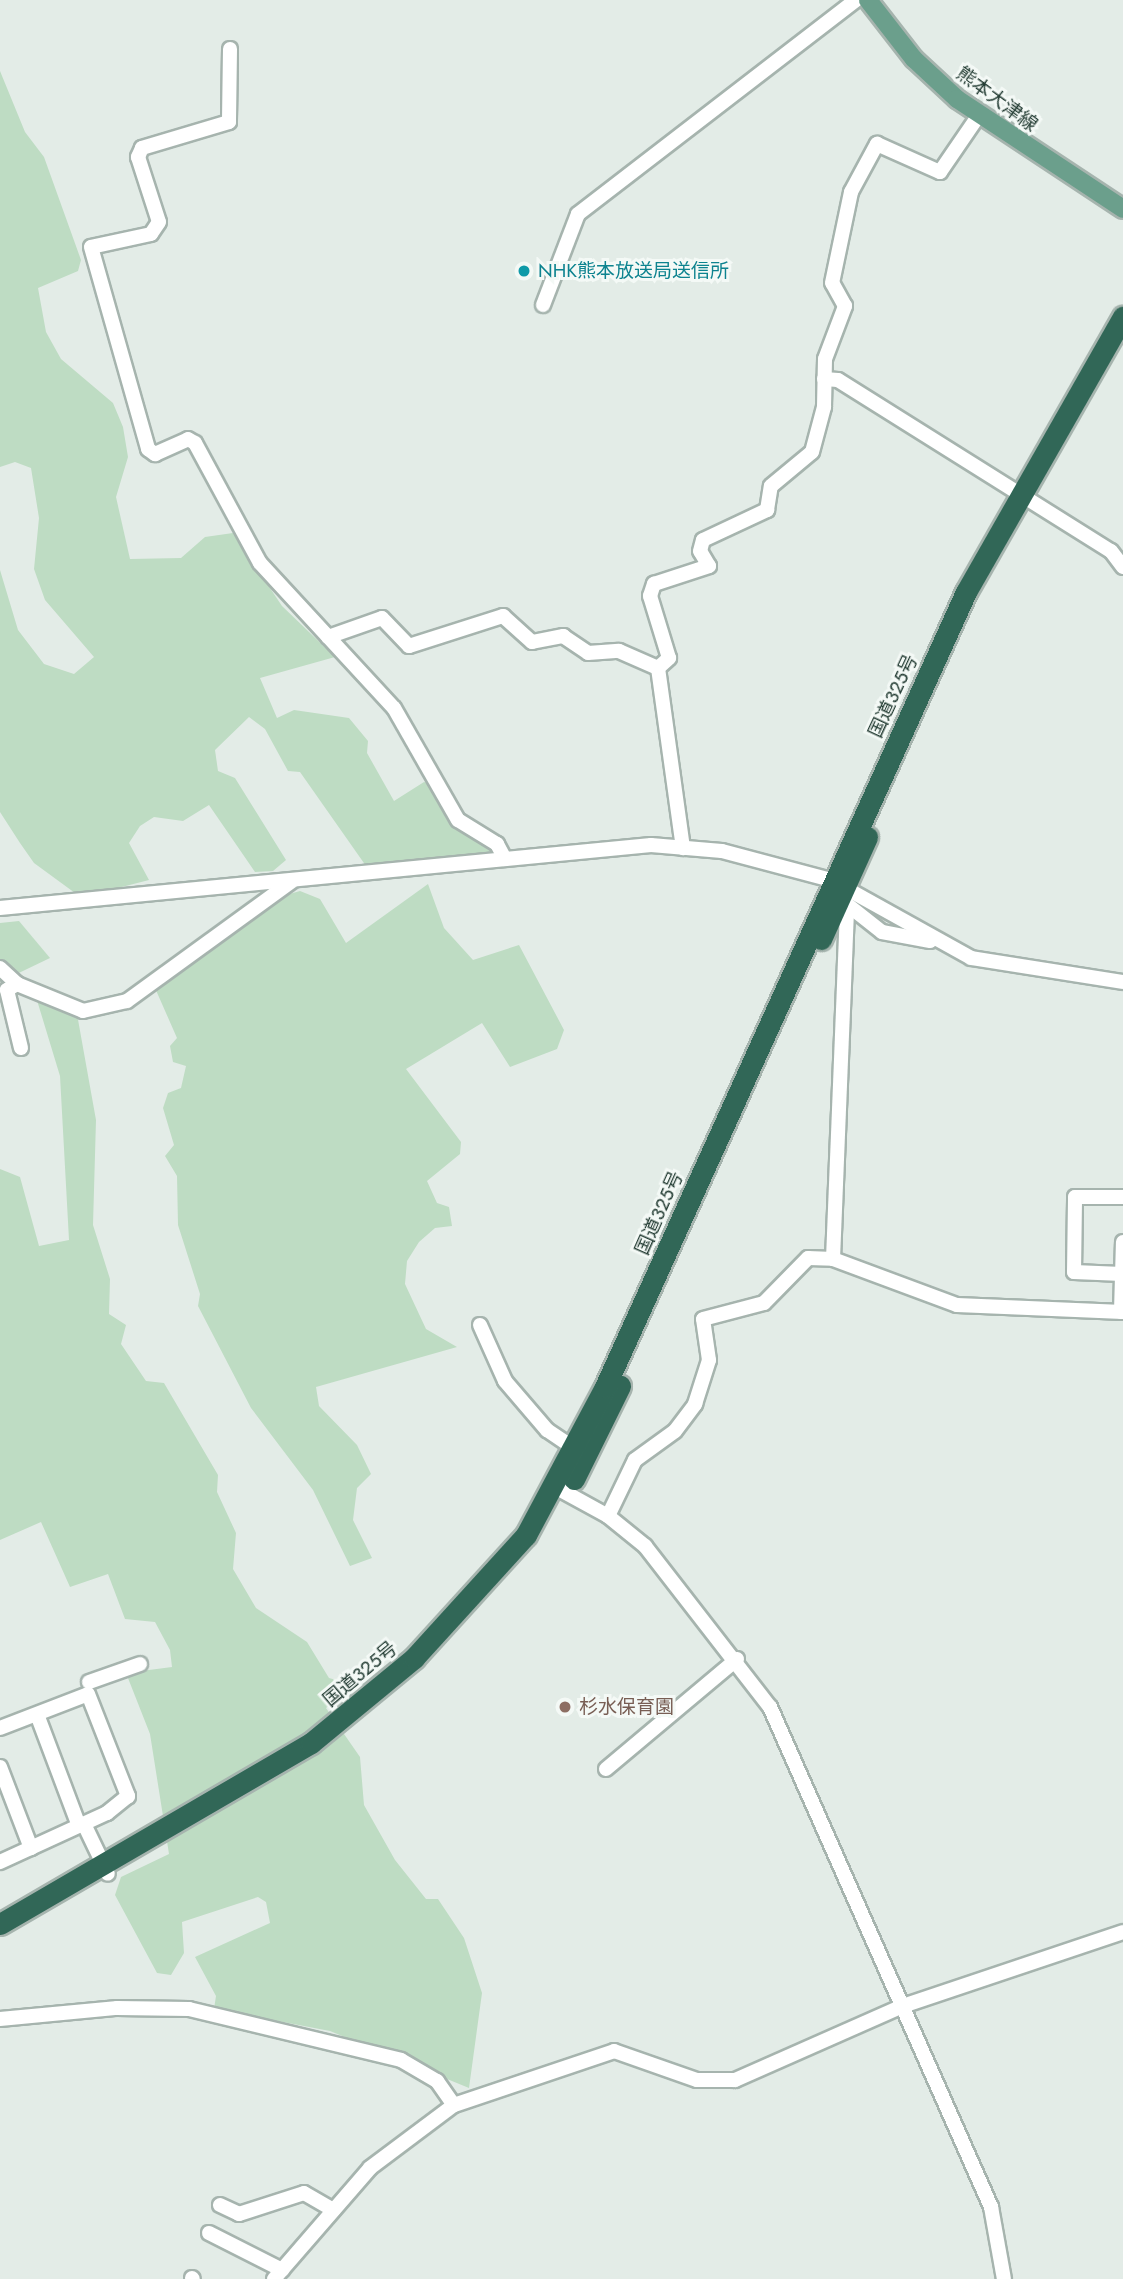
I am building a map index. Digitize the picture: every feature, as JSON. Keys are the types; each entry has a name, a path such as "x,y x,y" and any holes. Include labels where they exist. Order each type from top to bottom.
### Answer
{"highway":[{"name":"国道325号","path":"0,1930 106,1869 220,1812 361,1721 449,1641 527,1552 561,1490 606,1421 976,597 1025,498 1123,317"},
{"name":"国道325号","path":"1025,498 1123,337"},
{"name":"国道325号","path":"561,1490 574,1448 842,892"}],"main road":[{"name":"熊本大津線","path":"868,0 929,75 979,115 1123,209"}],"street":[{"path":"543,305 578,214 856,0"},
{"path":"230,49 229,122 142,148 138,157 159,222 151,234 91,247 148,449 155,454 188,439 195,443 227,512 260,563 394,708 458,820 497,844 505,859"},
{"path":"658,668 669,658 650,596 654,584 709,566 701,551 703,540 767,510 771,486 812,452 824,379 845,306 832,283 851,191 877,144 940,172 979,115"},
{"path":"824,379 838,380 1111,551 1123,567"},
{"path":"328,637 382,618 409,646 503,616 532,642 563,636 588,653 619,651 658,668"},
{"path":"658,668 683,848"},
{"path":"0,908 292,882 505,859 683,848 722,851 842,892 939,942 995,963 1123,982"},
{"path":"0,968 17,984 83,1011 127,1002 292,882"},
{"path":"842,892 882,932 939,942"},
{"path":"834,1259 842,892"},
{"path":"17,984 7,990 20,1048"},
{"path":"1122,1274 1074,1272 1074,1197 1123,1198"},
{"path":"608,1516 635,1460 675,1431 695,1404 709,1360 703,1319 764,1303 808,1258 834,1259 957,1305 1122,1312 1123,1242"},
{"path":"480,1325 505,1381 547,1430 574,1448"},
{"path":"561,1490 608,1516 657,1559 737,1659 784,1732 991,2207 1004,2279"},
{"path":"606,1769 737,1659"},
{"path":"0,1728 38,1717 88,1682 140,1664"},
{"path":"0,1862 81,1825 128,1796 88,1682"},
{"path":"38,1717 81,1825 106,1869"},
{"path":"0,1767 30,1848"},
{"path":"209,2234 278,2274 369,2168 454,2105 614,2050 697,2080 735,2080 903,2006 1123,1932"},
{"path":"0,2019 117,2008 189,2009 401,2060 437,2081 454,2105"},
{"path":"220,2205 239,2214 304,2193 334,2210"}],"green space":[{"path":"0,71 25,132 44,157 81,260 78,271 38,288 46,332 61,359 113,403 123,427 128,457 116,497 130,559 181,558 205,537 233,533 282,606 335,657 260,678 277,718 294,710 349,718 368,741 367,753 394,801 424,782 432,784 494,855 366,866 300,772 288,771 265,729 249,717 215,750 218,771 235,778 286,860 273,871 255,872 209,805 183,821 154,817 140,826 129,843 149,880 110,890 75,893 34,863 0,812 0,570 18,630 44,664 74,674 94,657 45,600 34,569 39,518 31,468 15,462 0,467"},
{"path":"428,884 444,928 473,960 519,945 564,1030 557,1049 510,1067 482,1023 406,1069 461,1142 460,1154 427,1181 437,1203 449,1207 452,1226 435,1228 419,1242 407,1261 405,1284 426,1329 457,1347 316,1387 319,1406 357,1445 371,1474 357,1488 353,1520 372,1558 350,1566 313,1490 251,1408 198,1306 200,1294 178,1225 177,1176 165,1156 174,1145 163,1108 168,1093 181,1088 186,1066 173,1062 170,1046 177,1038 155,988 279,897 300,891 320,899 346,943"},
{"path":"19,921 50,958 0,982 0,923"},
{"path":"36,997 77,1014 96,1120 93,1225 110,1279 109,1314 126,1325 121,1344 146,1381 164,1383 218,1475 217,1492 236,1533 233,1569 256,1608 307,1642 329,1678 354,1685 326,1708 360,1757 364,1805 395,1860 426,1899 438,1899 464,1938 482,1993 469,2088 330,2031 214,2009 216,1996 195,1957 270,1923 266,1902 258,1897 182,1922 184,1953 171,1975 157,1973 115,1895 121,1877 169,1854 150,1734 126,1673 172,1667 170,1650 155,1622 125,1619 108,1574 70,1587 41,1522 0,1540 0,1169 20,1177 39,1246 69,1240 60,1076"}],"place":[{"name":"NHK熊本放送局送信所","path":"524,271"},
{"name":"杉水保育園","path":"565,1707"}]}
